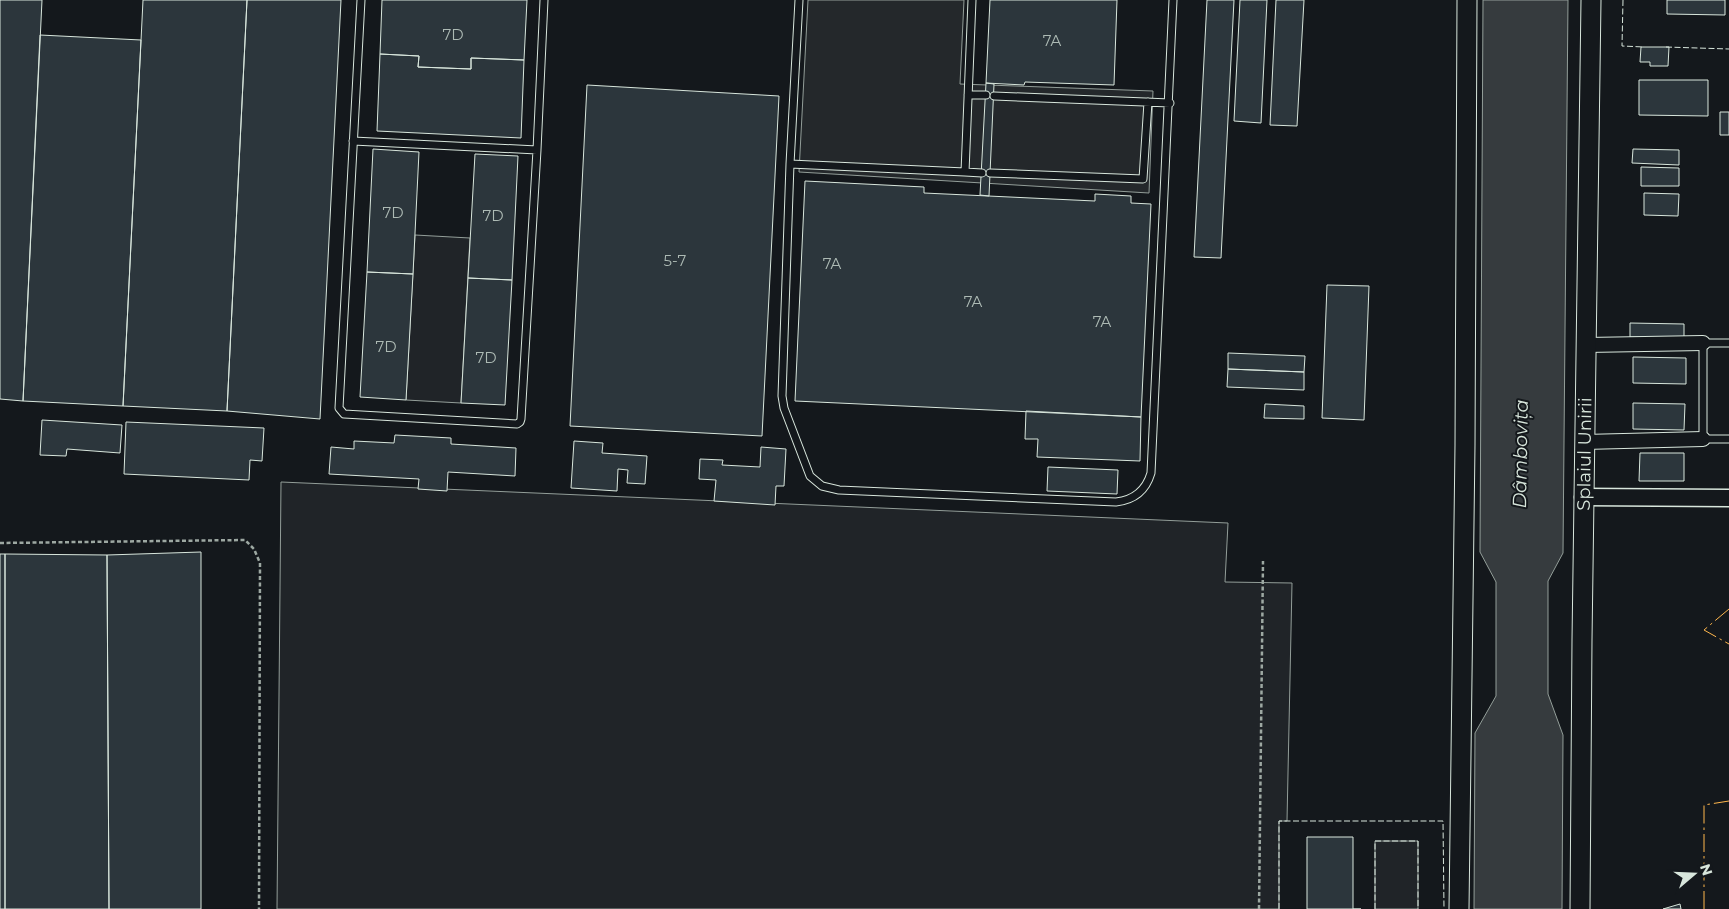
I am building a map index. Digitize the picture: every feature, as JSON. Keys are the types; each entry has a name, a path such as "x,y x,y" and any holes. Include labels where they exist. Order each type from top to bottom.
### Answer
{"main road":[{"path":"1458,909 1465,444 1467,0"},
{"name":"Splaiul Unirii","path":"1580,909 1584,442 1591,0"}],"street":[{"path":"1586,345 1703,343"},
{"path":"1584,442 1703,439"},
{"path":"1584,497 1729,498"}],"lane":[{"path":"362,0 339,408 344,414 516,424 521,419 544,0"},
{"path":"800,0 790,164 782,396 784,408 810,476 822,486 839,490 1122,502 1131,499 1144,488 1151,473 1170,103 1173,0"},
{"path":"965,172 972,0"},
{"path":"968,95 986,95"},
{"path":"994,96 1170,103"},
{"path":"990,173 1143,179 1148,102"},
{"path":"353,141 537,150"},
{"path":"790,164 982,173"},
{"path":"1729,343 1703,343 1703,439 1729,440"}],"path":[{"path":"0,543 245,540 254,549 260,563 259,909"},
{"path":"1259,909 1263,561"}],"shaded area":[{"path":"808,0 964,0 960,84 1153,91 1149,193 799,172"},
{"path":"415,235 470,238 461,403 406,400"},
{"path":"281,482 1228,523 1225,582 1292,583 1287,821 1279,821 1279,909 277,909"},
{"path":"1375,841 1418,841 1418,909 1375,909"}],"water":[{"name":"Dâmbovița","path":"1483,0 1568,0 1563,553 1548,581 1548,694 1563,735 1562,909 1474,909 1475,733 1496,696 1496,582 1480,552"}],"building":[{"path":"0,0 42,0 23,401 0,399"},
{"path":"143,0 247,0 227,411 123,406"},
{"path":"247,0 341,0 320,419 227,411"},
{"path":"382,0 527,0 524,60 471,58 471,69 418,67 419,56 380,54"},
{"path":"990,0 1117,0 1114,85 1025,82 1024,85 986,83"},
{"path":"1207,0 1234,0 1221,258 1194,257"},
{"path":"1240,0 1267,0 1261,123 1234,121"},
{"path":"1276,0 1304,0 1297,126 1270,125"},
{"path":"1667,0 1725,0 1725,15 1667,14"},
{"path":"40,35 141,40 123,406 23,401"},
{"path":"1641,47 1669,47 1668,66 1650,66 1650,62 1640,62"},
{"path":"380,54 419,56 418,67 471,69 471,58 524,60 521,138 377,131"},
{"path":"1639,80 1708,80 1708,116 1639,115"},
{"path":"986,83 994,84 989,196 980,195"},
{"path":"587,85 779,96 762,436 570,426"},
{"path":"1720,112 1729,112 1729,135 1720,135"},
{"path":"373,149 419,152 413,274 367,272"},
{"path":"1633,149 1679,150 1679,165 1632,163"},
{"path":"475,154 518,156 512,280 468,278"},
{"path":"1641,167 1679,168 1679,186 1641,186"},
{"path":"805,181 924,187 924,193 1095,201 1095,194 1131,196 1131,203 1151,204 1141,417 795,401"},
{"path":"1644,193 1679,194 1678,216 1644,215"},
{"path":"367,272 413,274 406,400 360,397"},
{"path":"468,278 512,280 505,405 461,403"},
{"path":"1327,285 1369,286 1364,420 1322,418"},
{"path":"1630,323 1684,324 1684,338 1630,337"},
{"path":"1228,353 1305,356 1304,372 1228,369"},
{"path":"1633,357 1686,358 1686,384 1633,383"},
{"path":"1228,369 1304,372 1304,390 1227,387"},
{"path":"1633,403 1685,404 1684,430 1633,429"},
{"path":"1265,404 1304,406 1304,419 1264,418"},
{"path":"1026,411 1141,417 1140,461 1037,457 1038,439 1025,439"},
{"path":"42,420 122,425 120,453 67,449 66,456 40,455"},
{"path":"126,422 264,428 262,461 250,460 249,480 124,474"},
{"path":"395,435 451,438 451,444 516,448 515,476 448,472 447,491 418,489 419,479 329,474 331,447 354,449 354,441 394,443"},
{"path":"574,441 603,443 602,453 647,456 645,484 627,483 628,470 618,469 617,491 571,488"},
{"path":"761,447 786,449 784,486 776,486 775,505 714,501 716,480 699,479 700,459 723,460 722,465 760,467"},
{"path":"1640,453 1684,453 1684,481 1639,481"},
{"path":"1048,467 1118,470 1117,494 1047,491"},
{"path":"201,552 201,909 109,909 107,555"},
{"path":"0,554 5,554 5,909 0,909"},
{"path":"5,554 107,555 109,909 5,909"},
{"path":"1307,837 1353,837 1353,909 1307,909"},
{"path":"1680,904 1681,909 1663,909"}],"fence":[{"path":"1623,0 1622,46 1644,47"},
{"path":"1666,47 1729,49"},
{"path":"1279,909 1279,821 1443,821 1444,909"},
{"path":"1375,909 1375,841 1418,841 1418,909"}],"power":[{"path":"1729,609 1704,630 1729,644"},
{"path":"1704,909 1704,805 1729,801"}]}
